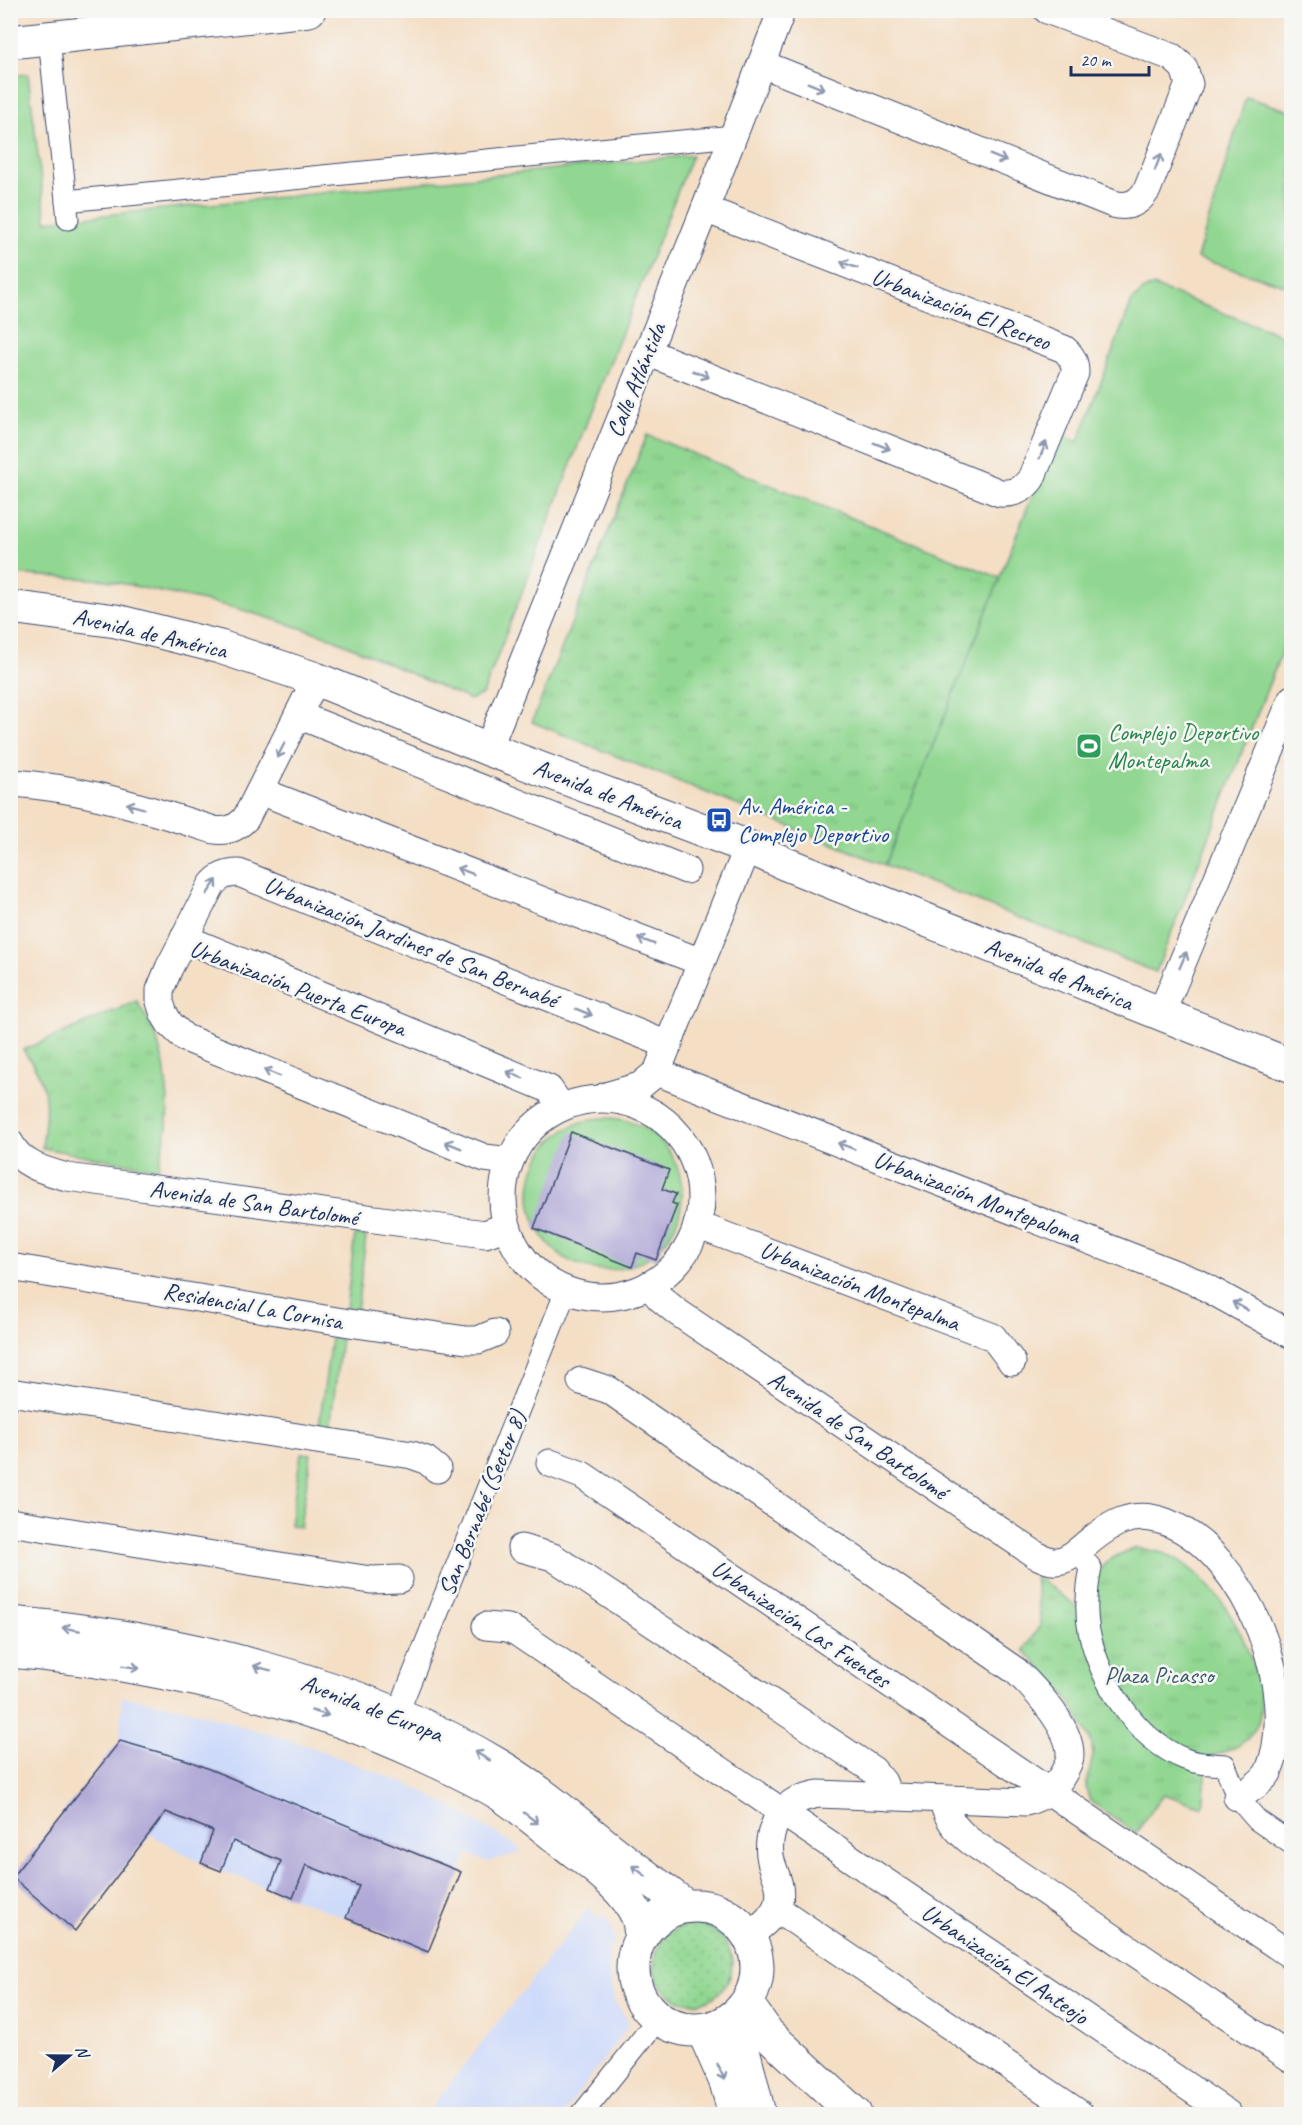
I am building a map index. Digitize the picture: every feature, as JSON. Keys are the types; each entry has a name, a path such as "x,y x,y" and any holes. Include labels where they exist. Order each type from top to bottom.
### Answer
{"street":[{"path":"10,42 309,10"},
{"name":"Calle Atlántida","path":"488,749 705,209 782,10"},
{"path":"762,64 1113,204 1120,206 1136,203 1147,190 1189,84 1184,68 1172,57 1047,10"},
{"path":"49,38 67,210 734,136"},
{"name":"Urbanización El Recreo","path":"646,352 1000,493 1009,494 1026,486 1031,479 1075,373 1073,359 1064,349 705,209"},
{"name":"Avenida de América","path":"10,607 116,621 220,647 316,679 488,749 748,848 1292,1066"},
{"path":"10,783 37,784 133,805 223,831 240,825 246,818 316,679"},
{"path":"1161,1014 1292,699"},
{"path":"298,715 686,870"},
{"path":"1267,759 1292,748"},
{"path":"260,791 701,962"},
{"path":"600,1098 640,1086 657,1072 748,848"},
{"name":"Urbanización Jardines de San Bernabé","path":"184,938 216,880 223,875 239,873 668,1045"},
{"name":"Urbanización Puerta Europa","path":"509,1161 485,1158 185,1038 170,1024 160,1002 160,990 184,938 549,1089 561,1106"},
{"path":"657,1072 669,1112 693,1158 699,1176 701,1196 697,1225 686,1251 674,1267 659,1280 623,1295 604,1298 566,1291 548,1282 520,1255 507,1226 502,1200 503,1180 518,1144 530,1128 544,1116 561,1106 580,1100 619,1099 646,1109 670,1126 683,1140"},
{"name":"Urbanización Montepaloma","path":"657,1072 1196,1282 1292,1335"},
{"name":"Avenida de San Bartolomé","path":"10,1143 22,1159 44,1170 67,1177 485,1234 507,1226"},
{"name":"Urbanización Montepalma","path":"697,1225 993,1337 1012,1362"},
{"name":"Residencial La Cornisa","path":"10,1267 466,1340 478,1340 495,1333"},
{"name":"Avenida de San Bartolomé","path":"649,1285 677,1312 1036,1556 1057,1561 1068,1558 1118,1521 1137,1517 1166,1522 1191,1535 1211,1551 1239,1581 1256,1605 1278,1658 1287,1697 1286,1726 1280,1753 1268,1774 1254,1788 1237,1797"},
{"name":"San Bernabé (Sector 8)","path":"397,1715 566,1291"},
{"path":"581,1381 609,1390 1016,1671 1039,1692 1052,1710 1068,1744 1070,1760 1053,1788 1041,1797 1026,1802 818,1794 791,1803 772,1830 770,1845 771,1860 780,1887 779,1900 766,1922 749,1936"},
{"path":"10,1392 412,1455 426,1460 437,1469"},
{"name":"Urbanización Las Fuentes","path":"550,1463 582,1475 1048,1792"},
{"path":"10,1522 371,1580 399,1579"},
{"path":"521,1548 553,1557 873,1770 883,1782 889,1797"},
{"path":"1077,1552 1091,1568 1087,1604 1089,1630 1100,1664 1114,1692 1134,1722 1157,1743 1185,1759 1204,1764 1225,1764 1237,1797 1257,1820 1292,1844"},
{"name":"Avenida de Europa","path":"10,1623 64,1628 202,1653 265,1668 397,1715 453,1739 502,1767 552,1802 686,1906"},
{"path":"486,1626 508,1628 518,1634 782,1813"},
{"name":"Avenida de Europa","path":"10,1651 50,1654 185,1676 331,1717 397,1743 501,1795 575,1852 622,1893 639,1918 641,1936"},
{"path":"1048,1792 1292,1956"},
{"path":"942,1799 947,1816 956,1830 970,1841 1292,2059"},
{"name":"Urbanización El Anteojo","path":"782,1813 1228,2115"},
{"path":"686,1906 704,1906 722,1911 737,1921 749,1936 756,1952 758,1970 755,1988 741,2010 720,2026 703,2030 687,2030 658,2019 645,2006 636,1989 633,1971 634,1953 641,1936 653,1922 668,1911 686,1906"},
{"path":"776,1908 1080,2115"},
{"path":"741,2010 855,2115"},
{"path":"741,2010 750,2109"},
{"path":"582,2115 658,2019"},
{"path":"703,2030 726,2082 750,2109"},
{"path":"750,2109 756,2090 763,2081 781,2071 796,2070 815,2079"}],"shaded area":[{"path":"122,1696 186,1709 317,1749 419,1789 508,1840 522,1852 488,1862 467,1854 428,1952 201,1863 150,1834 75,1931 12,1877 120,1741"},
{"path":"589,1907 599,1919 604,1915 612,1929 614,1939 612,1948 608,1947 610,1979 615,2002 630,2024 563,2114 426,2114"}],"green space":[{"path":"28,74 46,221 692,155 483,694 470,700 327,636 236,608 106,580 11,574 10,76"},
{"path":"1246,97 1291,111 1291,287 1197,258"},
{"name":"Complejo Deportivo Montepalma","path":"1153,286 1291,339 1291,628 1156,972 885,865 1057,433 1078,442 1132,301 1144,290"},
{"path":"647,435 1000,578 885,865 532,722"},
{"path":"137,1001 155,1033 164,1064 168,1100 167,1128 158,1169 42,1148 46,1107 43,1085 23,1050"},
{"path":"606,1118 635,1123 660,1140 677,1165 682,1194 677,1223 660,1248 635,1265 606,1270 577,1265 552,1248 535,1223 530,1194 535,1165 552,1140 577,1123"},
{"path":"355,1234 366,1236 357,1311 346,1309"},
{"path":"331,1338 341,1339 330,1428 319,1426"},
{"path":"301,1453 311,1454 300,1527 290,1525"},
{"name":"Plaza Picasso","path":"1136,1548 1161,1552 1178,1560 1195,1573 1217,1596 1234,1621 1248,1649 1258,1681 1261,1710 1252,1734 1229,1750 1211,1756 1206,1775 1203,1807 1163,1794 1136,1833 1090,1801 1086,1788 1093,1755 1091,1740 1066,1696 1024,1650 1041,1624 1035,1576 1079,1608 1094,1577 1105,1563"},
{"path":"693,1925 708,1928 721,1936 729,1949 732,1964 729,1979 721,1992 708,2000 693,2003 678,2000 665,1992 657,1979 654,1964 657,1949 665,1936 678,1928"}],"building":[{"path":"571,1132 669,1170 662,1189 676,1194 672,1203 677,1205 656,1260 637,1253 632,1267 534,1228"},
{"path":"120,1741 187,1760 461,1872 428,1952 346,1918 359,1886 306,1865 293,1898 270,1888 281,1861 233,1841 221,1871 201,1863 213,1831 166,1812 75,1931 12,1877"}],"place":[{"name":"Complejo Deportivo Montepalma","path":"1089,746"},
{"name":"Av. América - Complejo Deportivo","path":"719,820"}]}
